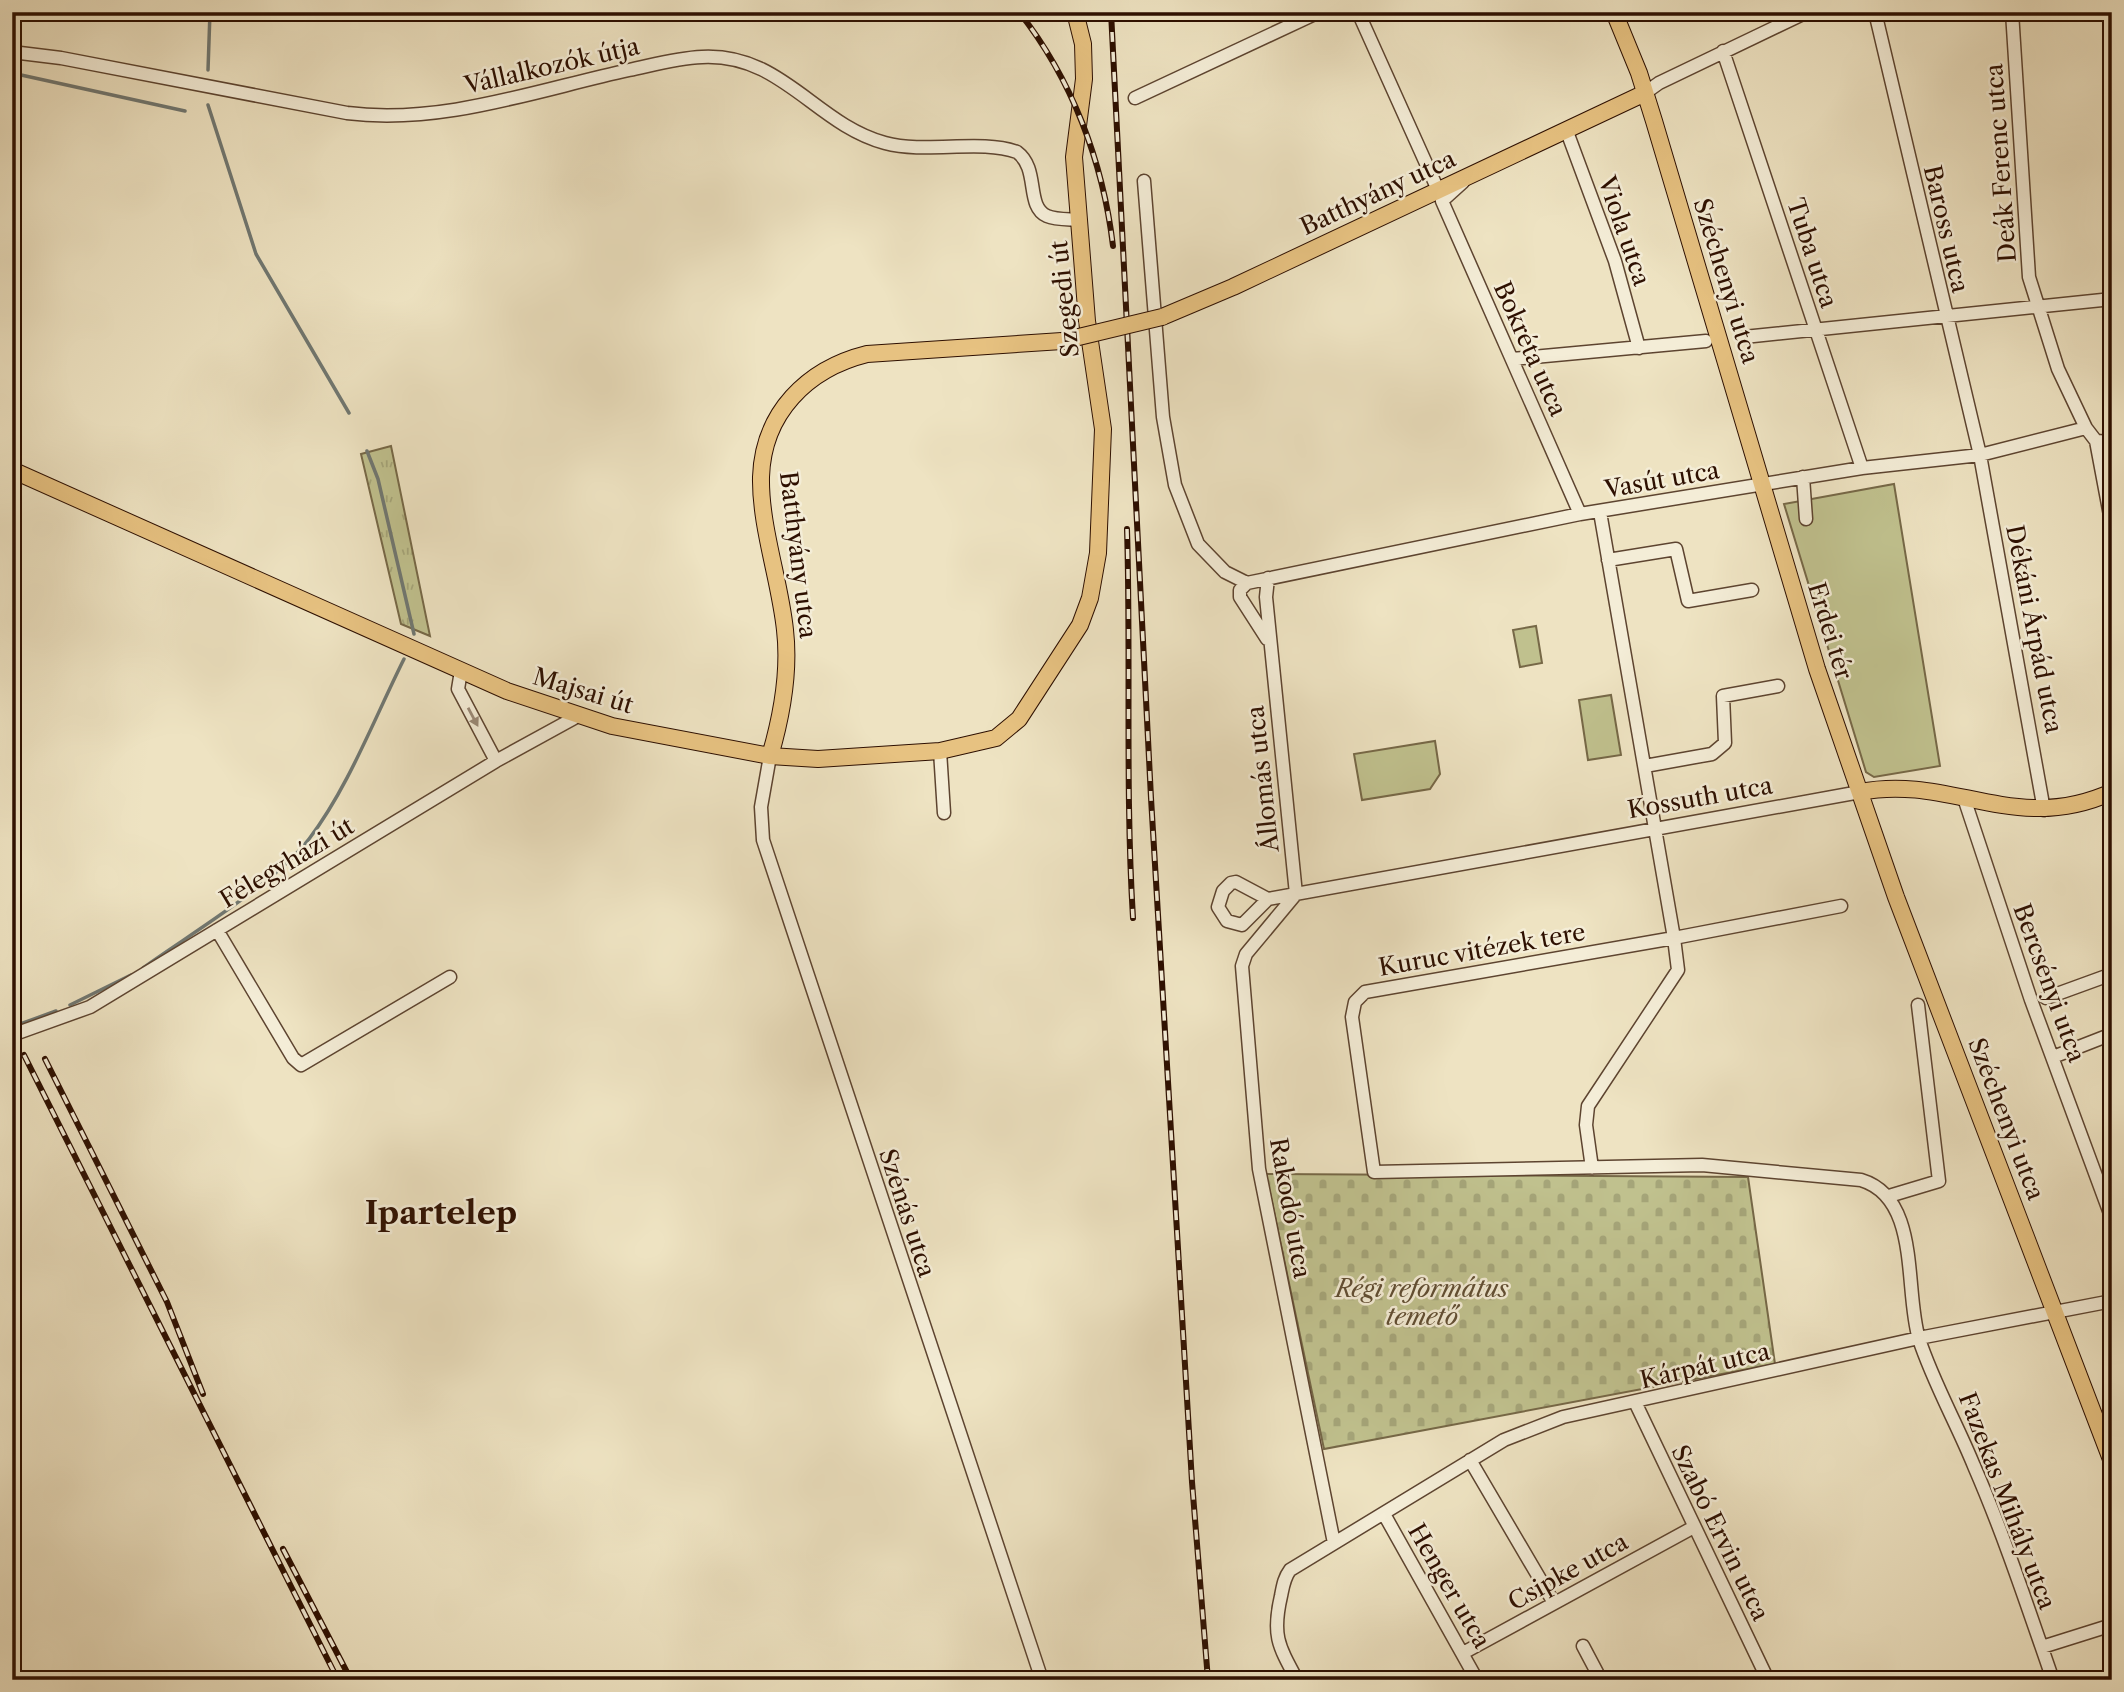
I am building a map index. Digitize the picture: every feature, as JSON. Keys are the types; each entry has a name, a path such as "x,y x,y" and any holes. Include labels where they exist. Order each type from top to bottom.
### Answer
{"main road":[{"name":"Szegedi út","path":"1075,12 1083,44 1084,79 1074,144 1087,321 1103,429 1098,553 1093,582"},
{"name":"Széchenyi utca","path":"1614,12 1654,121 1761,482"},
{"name":"Batthyány utca","path":"770,756 781,715 788,659 786,631 761,476 769,435 790,399 826,368 867,354 1062,341 1163,317 1440,195 1473,174 1645,93"},
{"path":"1611,108 1629,107 1654,121"},
{"name":"Majsai út","path":"12,470 461,671 578,716 653,735 770,756 831,759 940,751 996,738 1019,719 1080,625 1093,582"},
{"name":"Erdei tér","path":"1761,482 1817,669 1860,792"},
{"path":"738,750 752,748 763,741 781,715"},
{"name":"Kossuth utca","path":"1860,792 1905,789 2044,810 2080,805 2112,792"},
{"name":"Széchenyi utca","path":"1860,792 1914,944 2112,1462"}],"street":[{"path":"1135,98 1319,12"},
{"name":"Bokréta utca","path":"1358,12 1580,514"},
{"name":"Batthyány utca","path":"1645,93 1723,51 1807,12"},
{"name":"Baross utca","path":"1875,12 1944,315 1980,455"},
{"name":"Deák Ferenc utca","path":"2012,12 2029,277 2058,369 2086,428 2096,441"},
{"name":"Tuba utca","path":"1723,51 1862,468"},
{"name":"Vállalkozók útja","path":"12,52 61,58 347,113 390,117 456,110 683,59 729,58 774,74 836,120 885,143 914,148 1017,152 1029,166 1035,200 1041,212 1051,218 1080,220"},
{"name":"Viola utca","path":"1566,129 1615,261 1639,348"},
{"path":"1144,181 1163,417 1175,485 1198,544 1225,572 1247,583"},
{"path":"1744,337 1944,315 2039,309 2112,299"},
{"path":"1512,359 1706,341"},
{"name":"Vasút utca","path":"1247,583 1580,514 1761,482 1980,455 2086,428"},
{"path":"2112,442 2096,441 2112,526"},
{"name":"Dékáni Árpád utca","path":"1980,455 2044,810"},
{"path":"1803,477 1806,519"},
{"path":"1592,1168 1586,1125 1588,1105 1678,970 1600,512"},
{"path":"1608,560 1676,549 1688,601 1752,590"},
{"name":"Állomás utca","path":"1268,578 1266,597 1296,894"},
{"name":"Állomás utca","path":"1247,583 1240,590 1240,597 1265,633 1272,659"},
{"path":"461,671 458,688 496,761"},
{"path":"1645,766 1712,754 1725,743 1723,696 1778,687"},
{"name":"Félegyházi út","path":"12,1035 90,1007 496,761 578,716"},
{"path":"940,751 944,813"},
{"name":"Szénás utca","path":"770,756 761,807 763,840 1042,1680"},
{"name":"Kossuth utca","path":"1268,900 1860,792"},
{"name":"Bercsényi utca","path":"1964,798 2112,1219"},
{"name":"Rakodó utca","path":"1296,894 1246,954 1242,966 1259,1169 1334,1544"},
{"name":"Kuruc vitézek tere","path":"1841,906 1365,992 1355,1002 1352,1017 1374,1172 1702,1165 1861,1180 1889,1196"},
{"path":"216,930 293,1058 301,1065 450,977"},
{"path":"2046,998 2112,974"},
{"path":"1918,1005 1939,1181 1889,1196 1900,1217 1919,1339"},
{"path":"2053,1057 2112,1034"},
{"name":"Kárpát utca","path":"1297,1680 1281,1650 1274,1629 1284,1579 1290,1570 1470,1461 1537,1426 1563,1417 1636,1404 1919,1339 2112,1301"},
{"name":"Fazekas Mihály utca","path":"1919,1339 1975,1468 2053,1680"},
{"name":"Szabó Ervin utca","path":"1636,1404 1768,1680"},
{"path":"1470,1461 1554,1603"},
{"name":"Henger utca","path":"1384,1514 1477,1680"},
{"name":"Csipke utca","path":"1463,1653 1694,1527"},
{"path":"2042,1647 2112,1625"},
{"path":"1583,1646 1601,1680"}],"green space":[{"path":"391,446 430,636 401,624 361,454"},
{"path":"1894,484 1940,766 1874,777 1866,772 1784,504"},
{"path":"1536,626 1542,663 1520,667 1513,630"},
{"path":"1611,695 1621,755 1588,760 1579,700"},
{"path":"1435,741 1440,774 1430,789 1362,800 1354,754"},
{"name":"Régi református temető","path":"1266,1174 1748,1177 1775,1364 1324,1449"}],"waterway":[{"path":"208,70 210,12"},
{"path":"12,73 185,111"},
{"path":"208,105 256,254 349,413"},
{"path":"367,451 378,479 414,634"},
{"path":"143,968 254,891 309,839 349,775 404,659"},
{"path":"70,1005 131,975"},
{"path":"12,1027 56,1011"}],"railway":[{"path":"1019,12 1055,65 1082,123 1102,183 1113,246"},
{"path":"1111,12 1151,798 1192,1482 1208,1680"},
{"path":"1127,529 1129,821 1133,918"},
{"path":"24,1055 338,1680"},
{"path":"45,1059 167,1302 203,1394"},
{"path":"283,1549 351,1680"}],"district":[{"name":"Ipartelep","path":"441,1213"}]}
